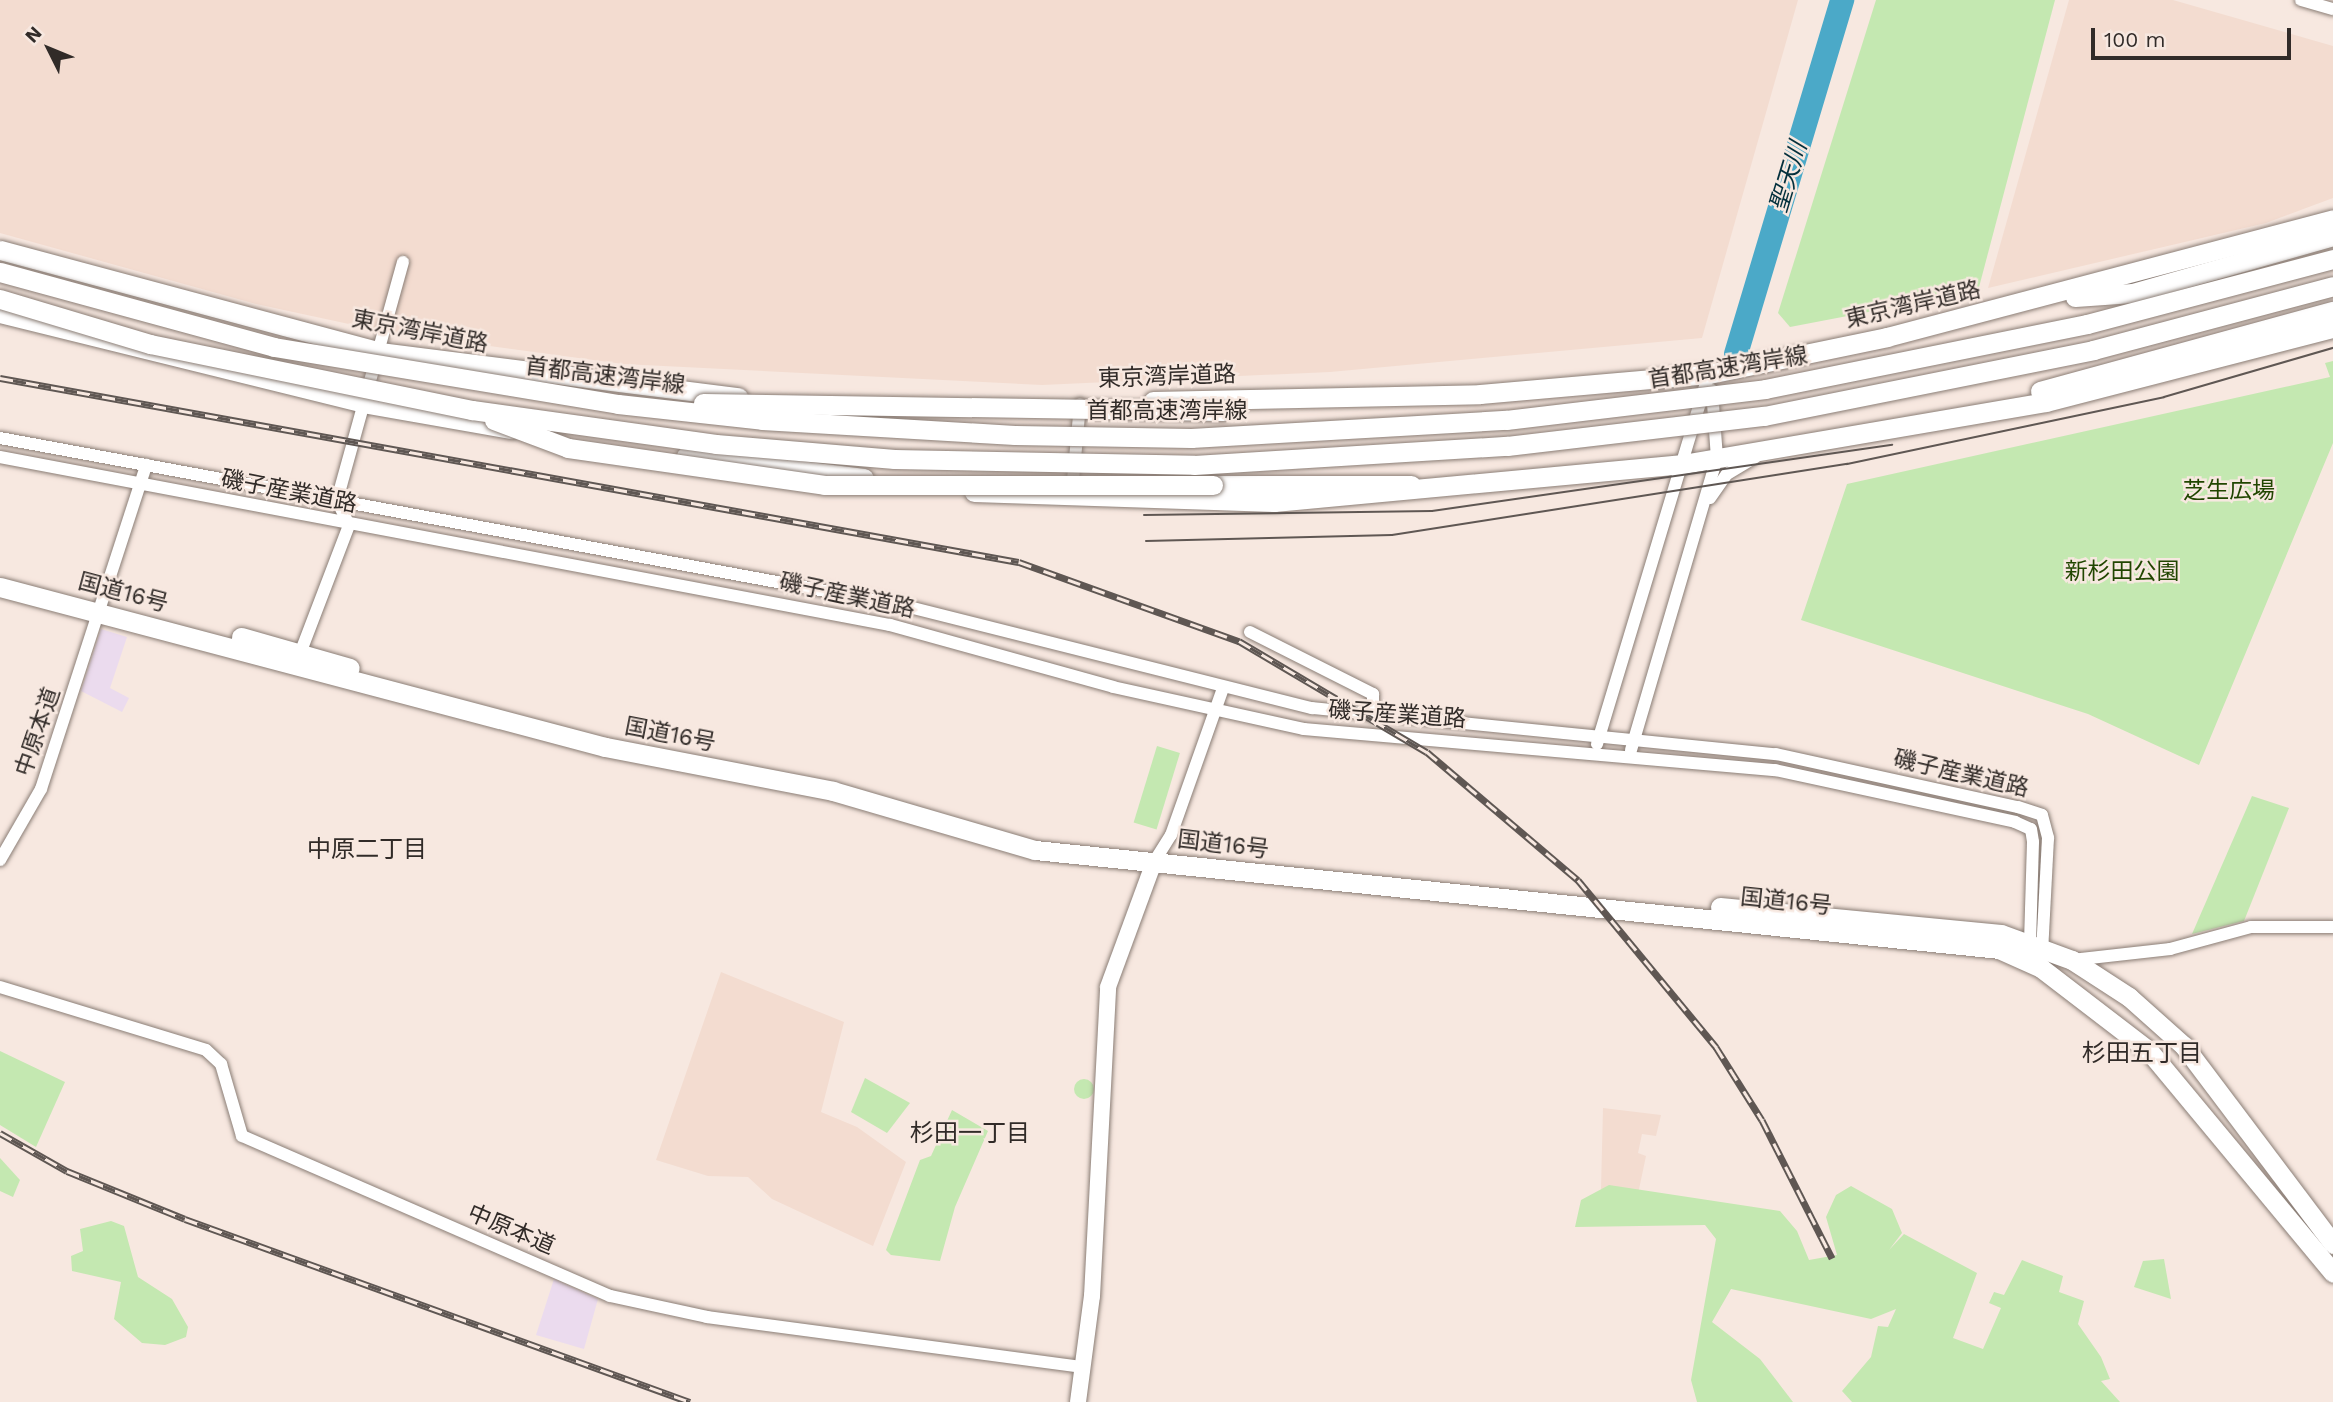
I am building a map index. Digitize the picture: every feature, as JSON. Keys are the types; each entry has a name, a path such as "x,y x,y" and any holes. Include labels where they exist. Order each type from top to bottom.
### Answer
{"highway":[{"name":"東京湾岸道路","path":"0,250 381,352 810,405 1080,404 1480,394 1709,374 2053,296 2333,219"},
{"path":"2053,296 2133,293 2333,236"},
{"name":"首都高速湾岸線","path":"0,272 274,347 618,404 762,420 1028,435 1191,438 1506,420 1765,389 1927,358 2333,259"},
{"path":"0,299 188,353 472,410 716,444 894,459 1194,465 1366,456 1764,416 2093,350 2333,286"},
{"path":"1944,419 2333,311"},
{"path":"0,313 363,403 611,446 1071,499 1274,502 1457,490 1683,464 1944,419 2160,375 2333,328"},
{"path":"618,404 1223,411 1480,394"},
{"path":"472,410 568,448 824,485 890,482 1213,485 1363,481 1457,490"},
{"name":"国道16号","path":"0,573 102,605 605,747 833,791 1035,850 1157,857 2034,942 2072,960 2129,997 2185,1046 2333,1244"},
{"name":"国道16号","path":"0,587 102,605 301,651 608,736 836,780 1038,838 1157,857 1999,949 2041,968 2165,1067 2333,1273"}],"main road":[{"path":"1079,1402 1108,987 1157,857"}],"street":[{"path":"2301,0 2333,9"},
{"path":"301,651 349,525 337,500 363,403 381,352 403,262"},
{"path":"1631,749 1705,507 1717,458 1709,374"},
{"path":"1595,751 1709,374"},
{"path":"1071,499 1080,404"},
{"name":"磯子産業道路","path":"0,438 901,605 1223,688 1373,716 1598,737 1631,749 1775,771 2031,829 2034,942 2041,968"},
{"path":"1705,507 1727,474 1781,447"},
{"name":"磯子産業道路","path":"0,457 890,625 1212,709 1304,729 1595,751 1631,749"},
{"name":"中原本道","path":"0,860 41,789 146,465"},
{"path":"1250,632 1373,694 1373,716"},
{"path":"1157,857 1212,709 1223,688"},
{"path":"2072,960 2170,949 2251,927 2333,927"},
{"name":"中原本道","path":"0,987 206,1050 221,1064 242,1136 610,1296 707,1317 1083,1367"}],"shaded area":[{"path":"0,0 1798,0 1702,338 1330,372 1042,385 623,364 386,332 256,304 0,233"},
{"path":"2069,0 2173,0 2333,46 2333,198 2266,223 1988,288"},
{"path":"101,629 127,637 110,688 129,698 122,712 81,691"},
{"path":"721,972 844,1022 821,1112 857,1127 906,1162 873,1246 772,1199 748,1177 708,1176 656,1160"},
{"path":"1603,1108 1661,1115 1656,1136 1642,1134 1638,1153 1646,1156 1638,1194 1601,1189"},
{"path":"554,1279 598,1299 584,1349 536,1335"}],"green space":[{"path":"1876,0 2055,0 1978,291 1790,327 1778,313"},
{"name":"新杉田公園","path":"2333,361 2333,443 2199,765 2088,714 1801,620 1847,484 2330,377 2325,363"},
{"path":"1157,746 1180,753 1157,830 1134,823"},
{"path":"2252,796 2289,808 2244,921 2192,934"},
{"path":"0,1051 65,1082 36,1147 0,1125"},
{"path":"865,1078 910,1103 887,1133 851,1112"},
{"path":"1084,1079 1091,1082 1094,1089 1091,1096 1084,1099 1077,1096 1074,1089 1077,1082"},
{"path":"952,1110 988,1131 955,1207 940,1261 891,1255 886,1250 920,1160 931,1156"},
{"path":"0,1158 20,1180 13,1197 0,1191"},
{"path":"1609,1185 1780,1211 1797,1231 1809,1260 1837,1255 1826,1217 1836,1195 1851,1186 1892,1209 1902,1233 1889,1250 1904,1234 1977,1273 1953,1338 1983,1349 2001,1308 1989,1303 1994,1292 2004,1295 2022,1260 2063,1276 2059,1292 2084,1301 2078,1324 2101,1357 2110,1379 2101,1381 2120,1402 1852,1402 1842,1391 1871,1357 1878,1326 1888,1327 1896,1309 1871,1319 1731,1289 1712,1322 1760,1359 1793,1402 1697,1402 1691,1380 1716,1239 1705,1225 1575,1227 1581,1200"},
{"path":"111,1221 124,1226 138,1277 172,1299 188,1327 186,1337 165,1345 142,1343 114,1319 121,1282 72,1271 71,1256 83,1251 80,1229"},
{"path":"2164,1259 2171,1299 2134,1287 2143,1261"}],"waterway":[{"name":"聖天川","path":"1736,354 1842,0"}],"tram line":[{"path":"1146,541 1392,535 1847,464 2164,397 2333,348"},
{"path":"1144,515 1432,511 1892,445"}],"railway":[{"path":"0,378 1019,562 1239,641 1427,752 1578,880 1716,1047 1762,1120 1832,1258"},
{"path":"0,1133 67,1171 185,1219 690,1402"}],"district":[{"name":"中原二丁目","path":"367,850"},
{"name":"杉田五丁目","path":"2142,1054"},
{"name":"杉田一丁目","path":"970,1134"}],"park label":[{"name":"芝生広場","path":"2229,491"}]}
